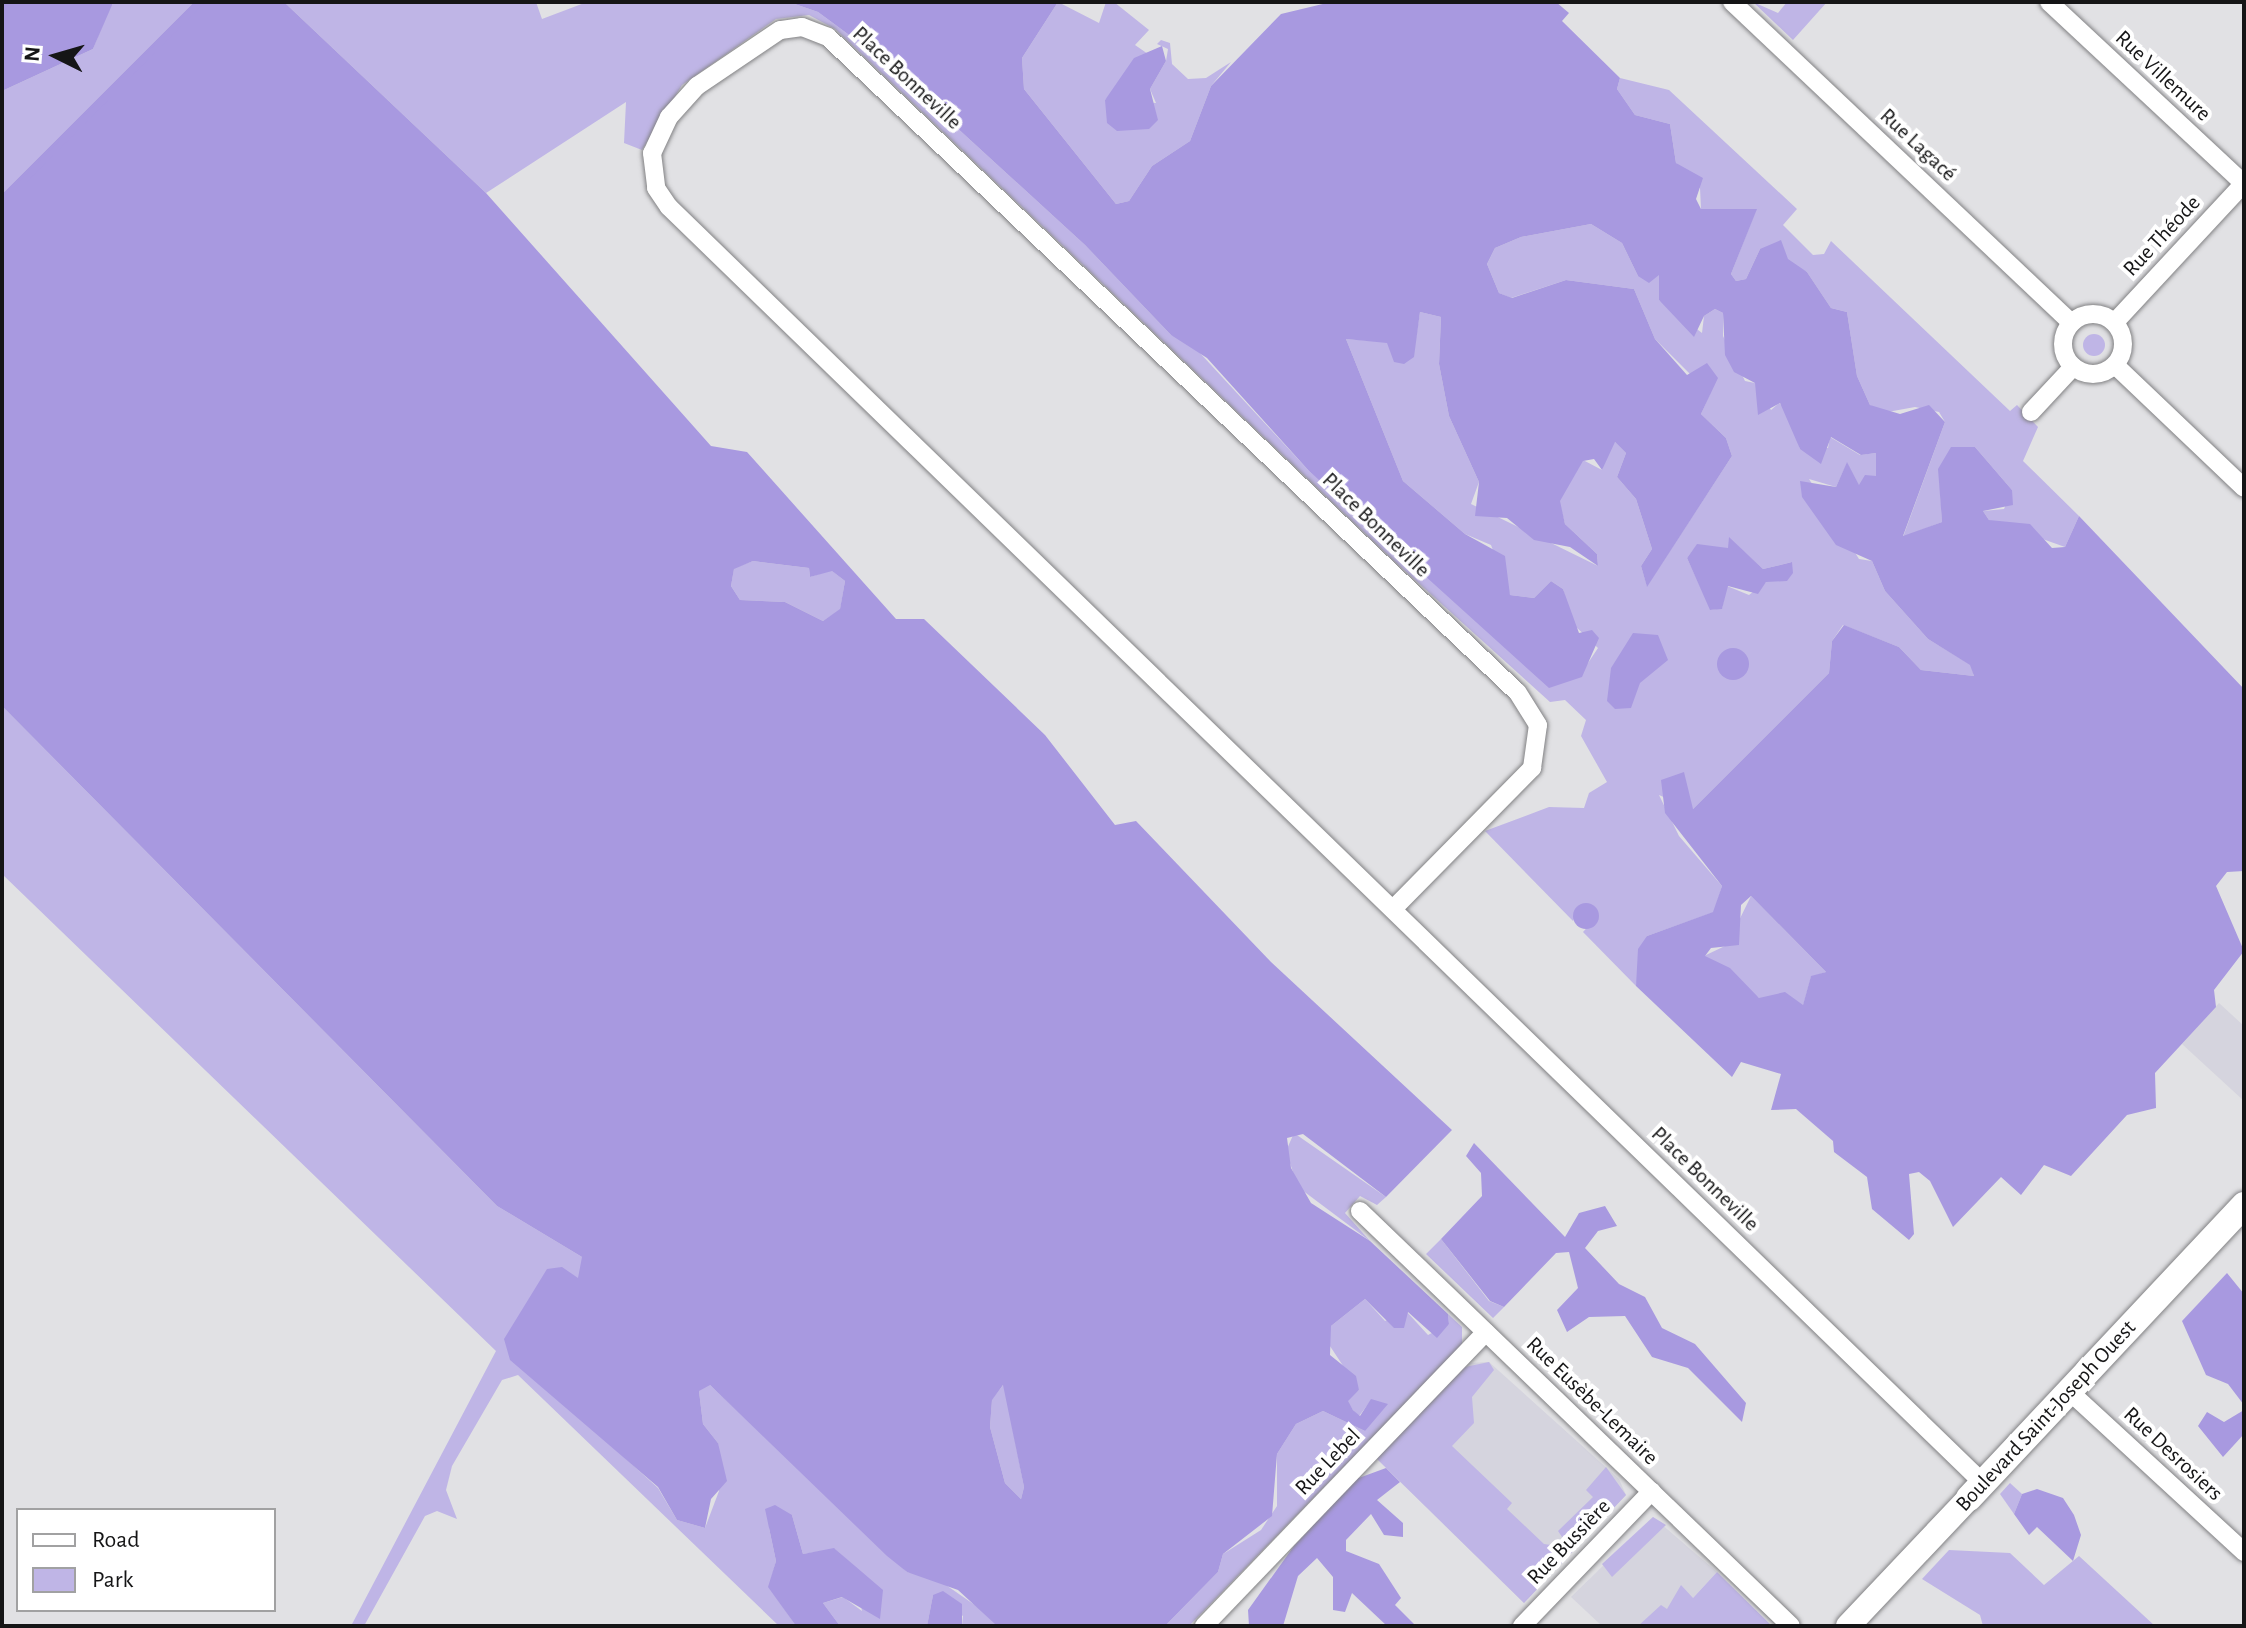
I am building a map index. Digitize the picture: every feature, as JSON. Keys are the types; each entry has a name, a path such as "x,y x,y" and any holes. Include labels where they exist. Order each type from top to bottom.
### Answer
{"main road":[{"name":"Boulevard Saint-Joseph Ouest","path":"1976,1490 2244,1205"}],"street":[{"name":"Rue Lagacé","path":"1732,2 2071,323"},
{"name":"Rue Villemure","path":"2049,2 2244,184"},
{"name":"Place Bonneville","path":"1394,908 1532,768 1538,725 1517,692 828,37 802,27 780,30 697,86 662,128 652,153 656,188 669,207 1394,908 1976,1490"},
{"name":"Rue Théode","path":"2115,322 2244,184"},
{"path":"2088,314 2115,322 2123,341 2115,365 2092,375 2073,367 2064,351 2071,323 2088,314"},
{"path":"2115,365 2244,488"},
{"path":"2031,412 2073,367"},
{"name":"Rue Eusèbe-Lemaire","path":"1360,1211 1791,1626"},
{"name":"Rue Lebel","path":"1204,1626 1486,1332"},
{"name":"Rue Desrosiers","path":"2069,1391 2244,1552"},
{"name":"Boulevard Saint-Joseph Ouest","path":"1848,1626 1976,1490"},
{"name":"Rue Bussière","path":"1522,1626 1652,1491"}],"shaded area":[{"path":"2,2 112,2 112,5 93,49 2,91"},
{"path":"194,2 284,2 486,193 711,446 747,452 896,619 924,619 1045,735 1115,825 1136,821 1271,962 1452,1130 1386,1197 1303,1134 1287,1138 1291,1168 1311,1203 1370,1241 1448,1314 1449,1324 1437,1338 1408,1312 1404,1328 1394,1328 1365,1299 1331,1326 1330,1355 1356,1376 1359,1390 1348,1401 1353,1410 1360,1416 1371,1399 1388,1404 1365,1431 1323,1411 1296,1424 1277,1454 1272,1516 1223,1554 1218,1572 1165,1626 995,1624 958,1590 907,1572 887,1556 710,1385 699,1391 703,1424 718,1443 727,1481 711,1499 705,1528 677,1520 658,1487 510,1360 504,1339 547,1269 562,1267 578,1278 582,1257 497,1206 2,706 2,194","holes":["753,561 809,568 810,577 832,571 845,581 840,609 823,621 785,602 740,600 731,586 734,569","1003,1385 1024,1487 1021,1499 1005,1483 990,1427 992,1400"]},
{"path":"789,2 1058,2 1022,58 1024,89 1116,204 1129,201 1152,166 1190,141 1211,86 1281,14 1331,2 1556,2 1569,13 1562,21 1620,78 1617,89 1635,115 1670,124 1676,163 1703,178 1696,199 1701,209 1757,209 1731,274 1736,281 1746,279 1760,249 1781,240 1788,259 1807,272 1831,308 1847,312 1857,376 1870,405 1900,414 1929,405 1945,422 1903,536 1942,522 1938,469 1951,447 1975,447 2012,490 2013,505 1983,511 1989,520 2030,524 2052,548 2065,547 2079,516 2244,689 2244,871 2227,872 2216,886 2244,951 2214,990 2216,1007 2155,1073 2156,1108 2127,1115 2071,1176 2044,1165 2021,1195 2001,1177 1953,1227 1930,1181 1919,1172 1909,1174 1914,1234 1909,1240 1872,1209 1867,1177 1834,1152 1833,1141 1796,1109 1771,1110 1781,1074 1741,1062 1732,1077 1636,986 1638,949 1647,936 1713,912 1722,886 1665,813 1661,780 1684,772 1693,809 1829,673 1832,641 1844,625 1899,647 1921,670 1974,676 1970,665 1928,639 1885,591 1872,561 1836,545 1802,497 1800,481 1836,487 1847,462 1859,485 1865,475 1876,476 1876,453 1861,455 1831,437 1821,464 1800,449 1780,403 1758,415 1755,383 1734,372 1725,355 1723,313 1715,309 1704,316 1694,337 1659,300 1659,275 1649,283 1638,276 1622,243 1591,224 1521,237 1495,248 1487,264 1499,293 1512,298 1566,280 1634,289 1655,339 1687,375 1707,363 1718,378 1701,414 1726,438 1732,456 1647,587 1641,566 1652,549 1636,499 1617,477 1626,453 1615,442 1602,470 1594,459 1583,461 1560,501 1565,524 1597,554 1598,566 1570,547 1534,540 1507,518 1475,516 1479,482 1449,416 1439,364 1441,317 1420,312 1414,357 1404,364 1394,362 1387,343 1346,339 1403,481 1465,534 1505,556 1510,595 1534,598 1551,581 1563,589 1579,633 1592,630 1599,638 1582,677 1549,688 1309,471 1207,358 1171,335 1085,245 883,60 818,12","holes":["1751,896 1826,972 1811,976 1803,1005 1785,992 1759,998 1730,968 1705,956 1711,948 1739,945 1741,905"]},
{"path":"1162,46 1166,61 1150,89 1158,120 1149,129 1117,131 1107,123 1105,100 1134,58"},
{"path":"1729,537 1763,569 1792,562 1793,573 1787,581 1766,582 1758,594 1728,586 1722,609 1710,610 1687,558 1697,544 1728,548"},
{"path":"1633,633 1658,635 1668,660 1640,683 1631,708 1615,709 1607,701 1611,668"},
{"path":"1733,648 1744,653 1749,664 1744,675 1733,680 1722,675 1717,664 1722,653"},
{"path":"1586,903 1595,907 1599,916 1595,925 1586,929 1577,925 1573,916 1577,907"},
{"path":"2219,1003 2244,1026 2244,1101 2182,1044"},
{"path":"1474,1143 1565,1237 1579,1213 1605,1206 1617,1226 1598,1231 1585,1248 1619,1284 1645,1297 1662,1328 1695,1344 1746,1403 1742,1422 1688,1368 1652,1357 1625,1316 1589,1317 1567,1332 1557,1310 1578,1288 1569,1252 1556,1253 1504,1307 1490,1301 1441,1239 1482,1196 1481,1173 1466,1156"},
{"path":"2227,1273 2244,1294 2244,1405 2228,1384 2206,1375 2182,1321"},
{"path":"1489,1362 1619,1479 1626,1495 1524,1603 1376,1458 1469,1363"},
{"path":"2244,1410 2244,1434 2223,1457 2198,1426 2207,1412 2224,1422"},
{"path":"1386,1468 1400,1482 1377,1500 1403,1523 1403,1537 1384,1535 1371,1514 1346,1540 1346,1551 1379,1564 1401,1598 1395,1605 1416,1626 1387,1626 1352,1593 1345,1612 1333,1610 1333,1577 1317,1558 1298,1576 1283,1626 1249,1626 1248,1610 1294,1546 1356,1479"},
{"path":"2037,1489 2063,1498 2074,1515 2081,1535 2073,1561 2037,1527 2029,1535 2014,1514 2022,1494"},
{"path":"775,1505 792,1515 803,1554 834,1548 883,1590 880,1619 842,1597 823,1603 840,1626 796,1626 768,1587 776,1561 765,1509"},
{"path":"1653,1517 1717,1572 1667,1626 1602,1626 1571,1597"},
{"path":"943,1591 962,1604 962,1626 927,1626 933,1595"}],"green space":[{"path":"112,2 194,2 2,194 2,91 93,49"},
{"path":"284,2 536,2 542,19 587,2 789,2 818,12 883,60 1085,245 1171,335 1187,339 1309,471 1560,682 1584,669 1598,648 1572,623 1563,589 1551,581 1534,598 1510,595 1491,545 1465,534 1403,481 1346,339 1415,344 1420,312 1441,317 1439,364 1449,416 1479,482 1471,504 1598,566 1597,554 1565,524 1559,501 1583,460 1602,470 1608,444 1615,442 1626,453 1617,477 1636,499 1652,549 1641,566 1647,586 1732,456 1726,438 1701,414 1710,394 1655,339 1634,289 1566,280 1511,298 1499,293 1487,264 1495,248 1521,237 1591,224 1622,243 1638,276 1659,274 1659,300 1702,333 1704,316 1715,309 1723,313 1723,336 1745,381 1755,383 1771,410 1779,403 1789,412 1800,449 1828,448 1830,437 1860,455 1876,453 1881,473 1859,486 1847,463 1836,487 1809,479 1859,559 1872,561 1885,591 1928,639 1971,665 1974,676 1921,670 1899,647 1843,625 1832,641 1829,673 1692,810 1659,795 1679,836 1722,886 1714,912 1647,936 1636,986 1583,932 1594,920 1578,906 1573,921 1485,831 1549,807 1584,808 1589,793 1607,782 1581,736 1586,720 1565,700 1550,702 1394,561 835,29 809,15 776,19 682,85 642,150 624,143 626,102 486,193","holes":["1729,538 1763,569 1792,562 1749,595 1727,586 1722,608 1711,610 1687,558 1697,545 1729,549"]},
{"path":"1058,2 1099,23 1106,2 1114,2 1149,30 1135,45 1148,54 1105,100 1156,103 1150,89 1166,61 1168,49 1157,44 1161,40 1170,43 1172,64 1188,79 1206,78 1231,62 1211,86 1190,141 1152,166 1129,201 1116,204 1024,89 1022,58"},
{"path":"1753,2 1778,13 1787,2 1827,2 1793,40"},
{"path":"1620,78 1669,90 1797,209 1783,225 1813,255 1824,254 1831,241 2010,411 2017,405 2038,427 2023,461 2079,516 2065,547 1989,520 1983,511 2004,509 2012,490 1975,447 1939,469 1942,522 1903,537 1945,422 1939,412 1915,407 1882,413 1870,405 1857,376 1847,312 1831,308 1807,272 1760,249 1746,279 1736,281 1731,274 1756,210 1701,209 1700,188 1676,163 1670,124 1635,115 1617,89"},
{"path":"2094,334 2102,337 2105,345 2102,353 2094,356 2086,353 2083,345 2086,337"},
{"path":"753,561 809,568 810,577 831,570 845,581 840,610 823,621 785,602 740,600 731,586 734,568"},
{"path":"2,706 497,1206 582,1257 594,1430 658,1488 677,1520 705,1528 719,1491 718,1443 703,1424 699,1391 701,1384 710,1385 907,1572 933,1576 1005,1626 962,1626 963,1616 933,1595 927,1626 840,1626 823,1603 843,1597 862,1611 853,1565 835,1549 803,1554 792,1515 769,1528 776,1561 769,1587 796,1626 779,1626 518,1375 502,1380 452,1466 446,1490 457,1519 437,1511 425,1516 364,1626 351,1626 496,1351 2,874"},
{"path":"1751,896 1826,972 1811,977 1803,1006 1759,998 1704,956 1727,945"},
{"path":"1294,1133 1386,1197 1377,1205 1360,1196 1345,1213 1370,1241 1298,1187 1286,1151"},
{"path":"1441,1239 1489,1301 1504,1307 1493,1318 1426,1254"},
{"path":"1365,1299 1385,1321 1407,1312 1428,1335 1449,1324 1448,1314 1462,1327 1462,1345 1189,1626 1165,1626 1218,1572 1223,1554 1261,1530 1277,1506 1277,1454 1296,1424 1323,1411 1365,1431 1372,1399 1359,1416 1353,1410 1347,1401 1359,1390 1326,1340 1331,1326"},
{"path":"1489,1362 1494,1370 1472,1397 1474,1423 1452,1446 1512,1503 1507,1509 1544,1544 1558,1546 1564,1540 1558,1531 1593,1497 1586,1490 1606,1467 1626,1495 1524,1603 1376,1458 1465,1367"},
{"path":"1004,1384 1024,1487 1021,1499 1005,1483 990,1427 992,1399"},
{"path":"2010,1483 2022,1494 2014,1514 2000,1494"},
{"path":"1653,1517 1666,1525 1612,1577 1602,1564"},
{"path":"1949,1550 2010,1553 2044,1585 2079,1556 2155,1626 1983,1626 1980,1615 1922,1579"},
{"path":"1717,1572 1772,1626 1638,1626 1661,1605 1667,1609 1681,1585 1693,1598"}],"waterway":[{"path":"2,203 201,2"}]}
